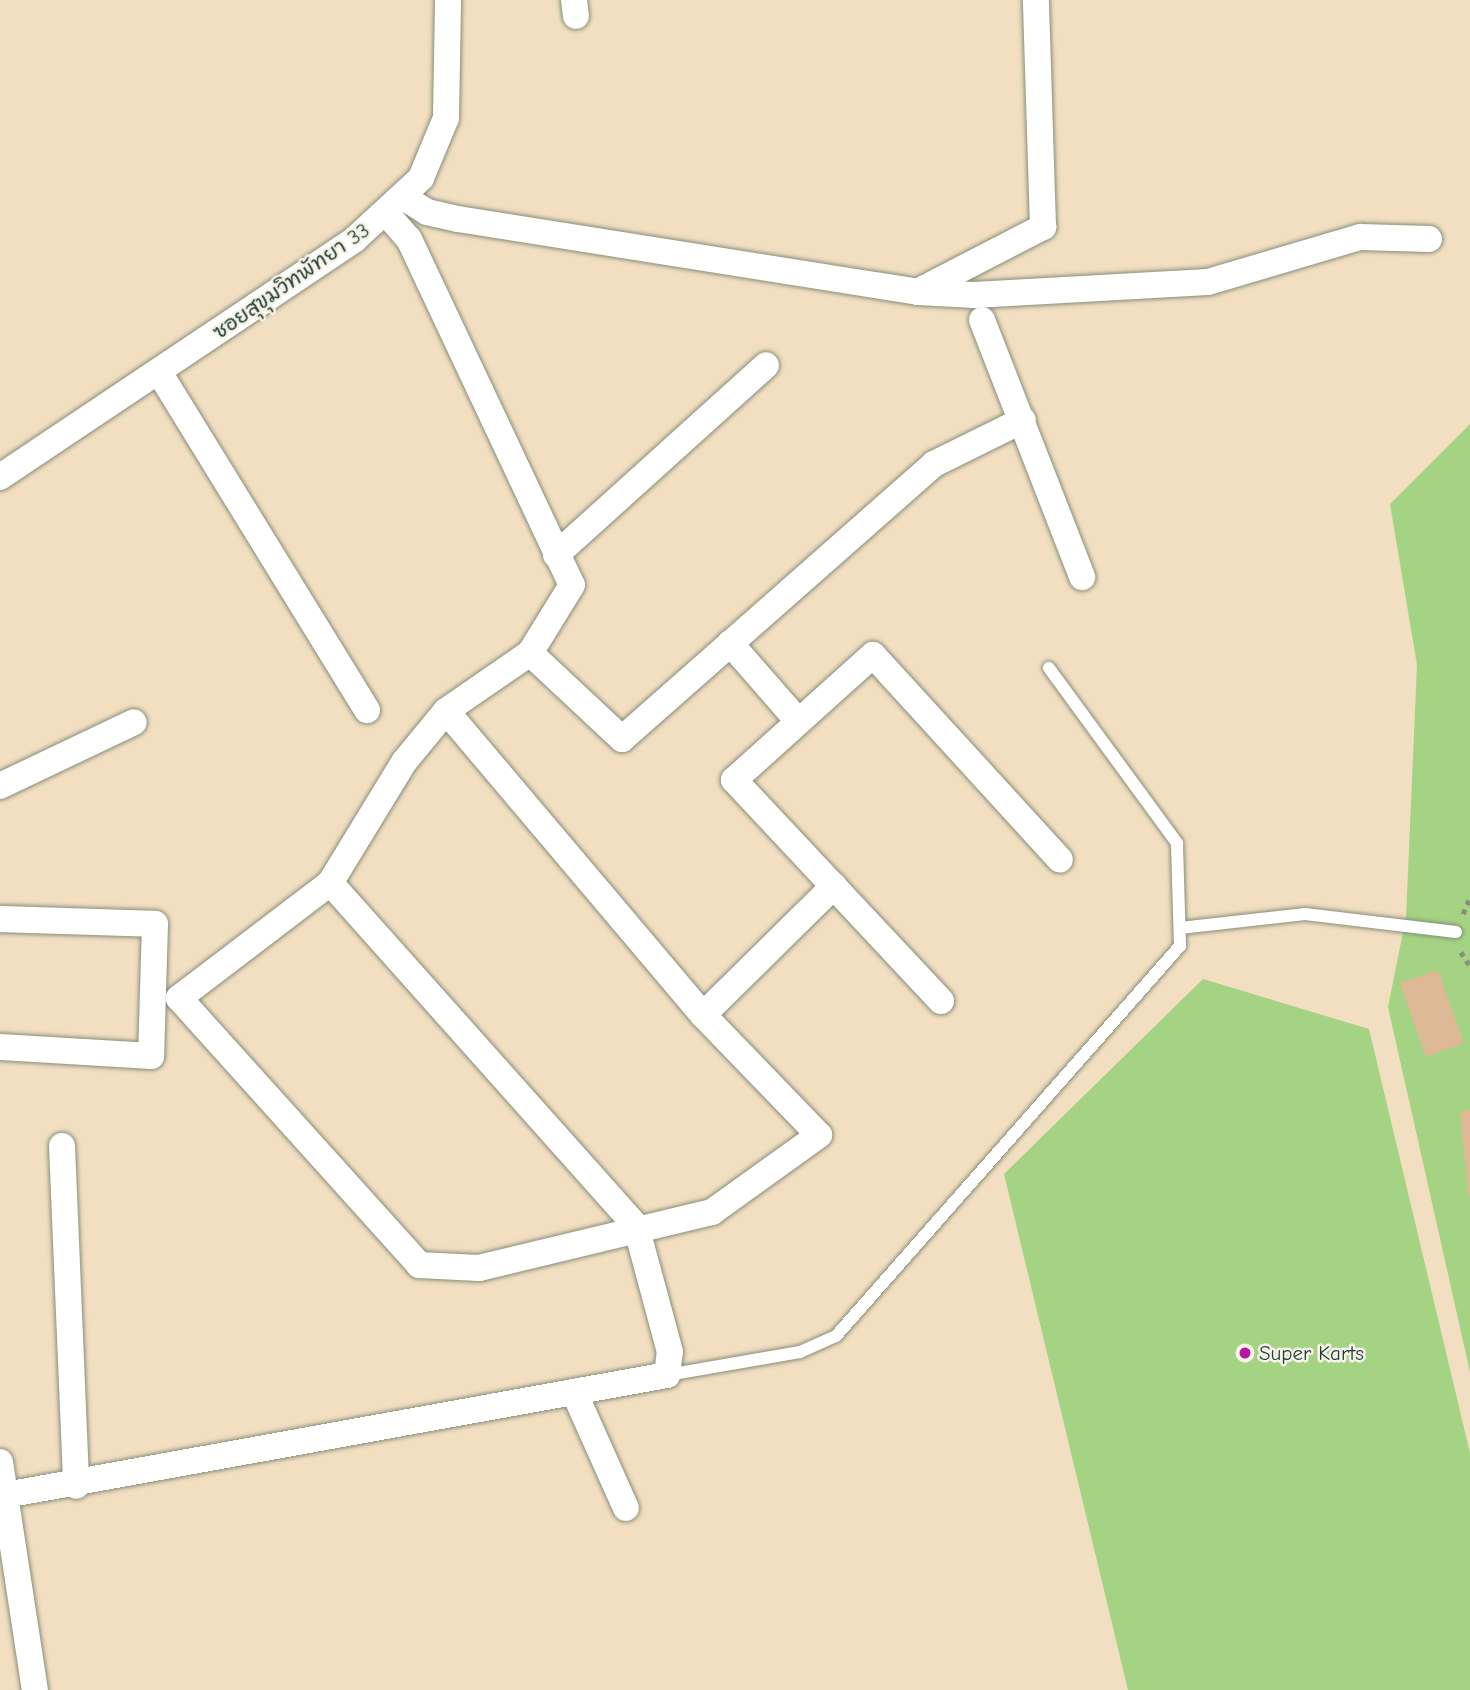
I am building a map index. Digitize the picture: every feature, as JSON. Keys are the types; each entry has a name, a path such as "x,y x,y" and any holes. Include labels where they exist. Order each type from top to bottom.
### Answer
{"street":[{"name":"ซอยสุขุมวิทพัทยา 33","path":"0,477 159,372 395,205 422,178 446,118 449,0"},
{"path":"918,292 1043,227 1036,0"},
{"path":"395,205 458,219 918,292 1053,293 1208,282 1360,237 1429,239"},
{"path":"395,205 572,585 530,653 446,711 404,762 330,883 179,998 419,1265 479,1268 636,1226 712,1212 819,1135 703,1014 446,711"},
{"path":"982,320 1082,577"},
{"path":"556,555 766,365"},
{"path":"159,372 367,710"},
{"path":"530,653 622,739 934,464 1023,420"},
{"path":"730,643 798,721"},
{"path":"941,1001 734,780 873,655 1060,860"},
{"path":"0,786 134,722"},
{"path":"2,1496 76,1486 667,1375 670,1352 636,1226 330,883"},
{"path":"703,1014 834,886"},
{"path":"0,919 155,924 150,1056 0,1047"},
{"path":"62,1146 76,1486"},
{"path":"574,1392 626,1508"},
{"path":"0,1462 2,1496 35,1690"}],"lane":[{"path":"667,1375 800,1352 836,1336 1160,972 1180,946 1177,844 1049,668"},
{"path":"1180,928 1305,914 1456,932"}],"green space":[{"path":"1470,424 1470,1372 1388,1007 1406,917 1417,665 1390,504"},
{"name":"Super Karts","path":"1203,979 1369,1029 1470,1453 1470,1690 1128,1690 1004,1174"}],"building":[{"path":"1438,970 1464,1043 1426,1057 1400,983"},
{"path":"1470,1110 1470,1196 1468,1196 1460,1111"}],"place":[{"name":"Super Karts","path":"1245,1353"}]}
